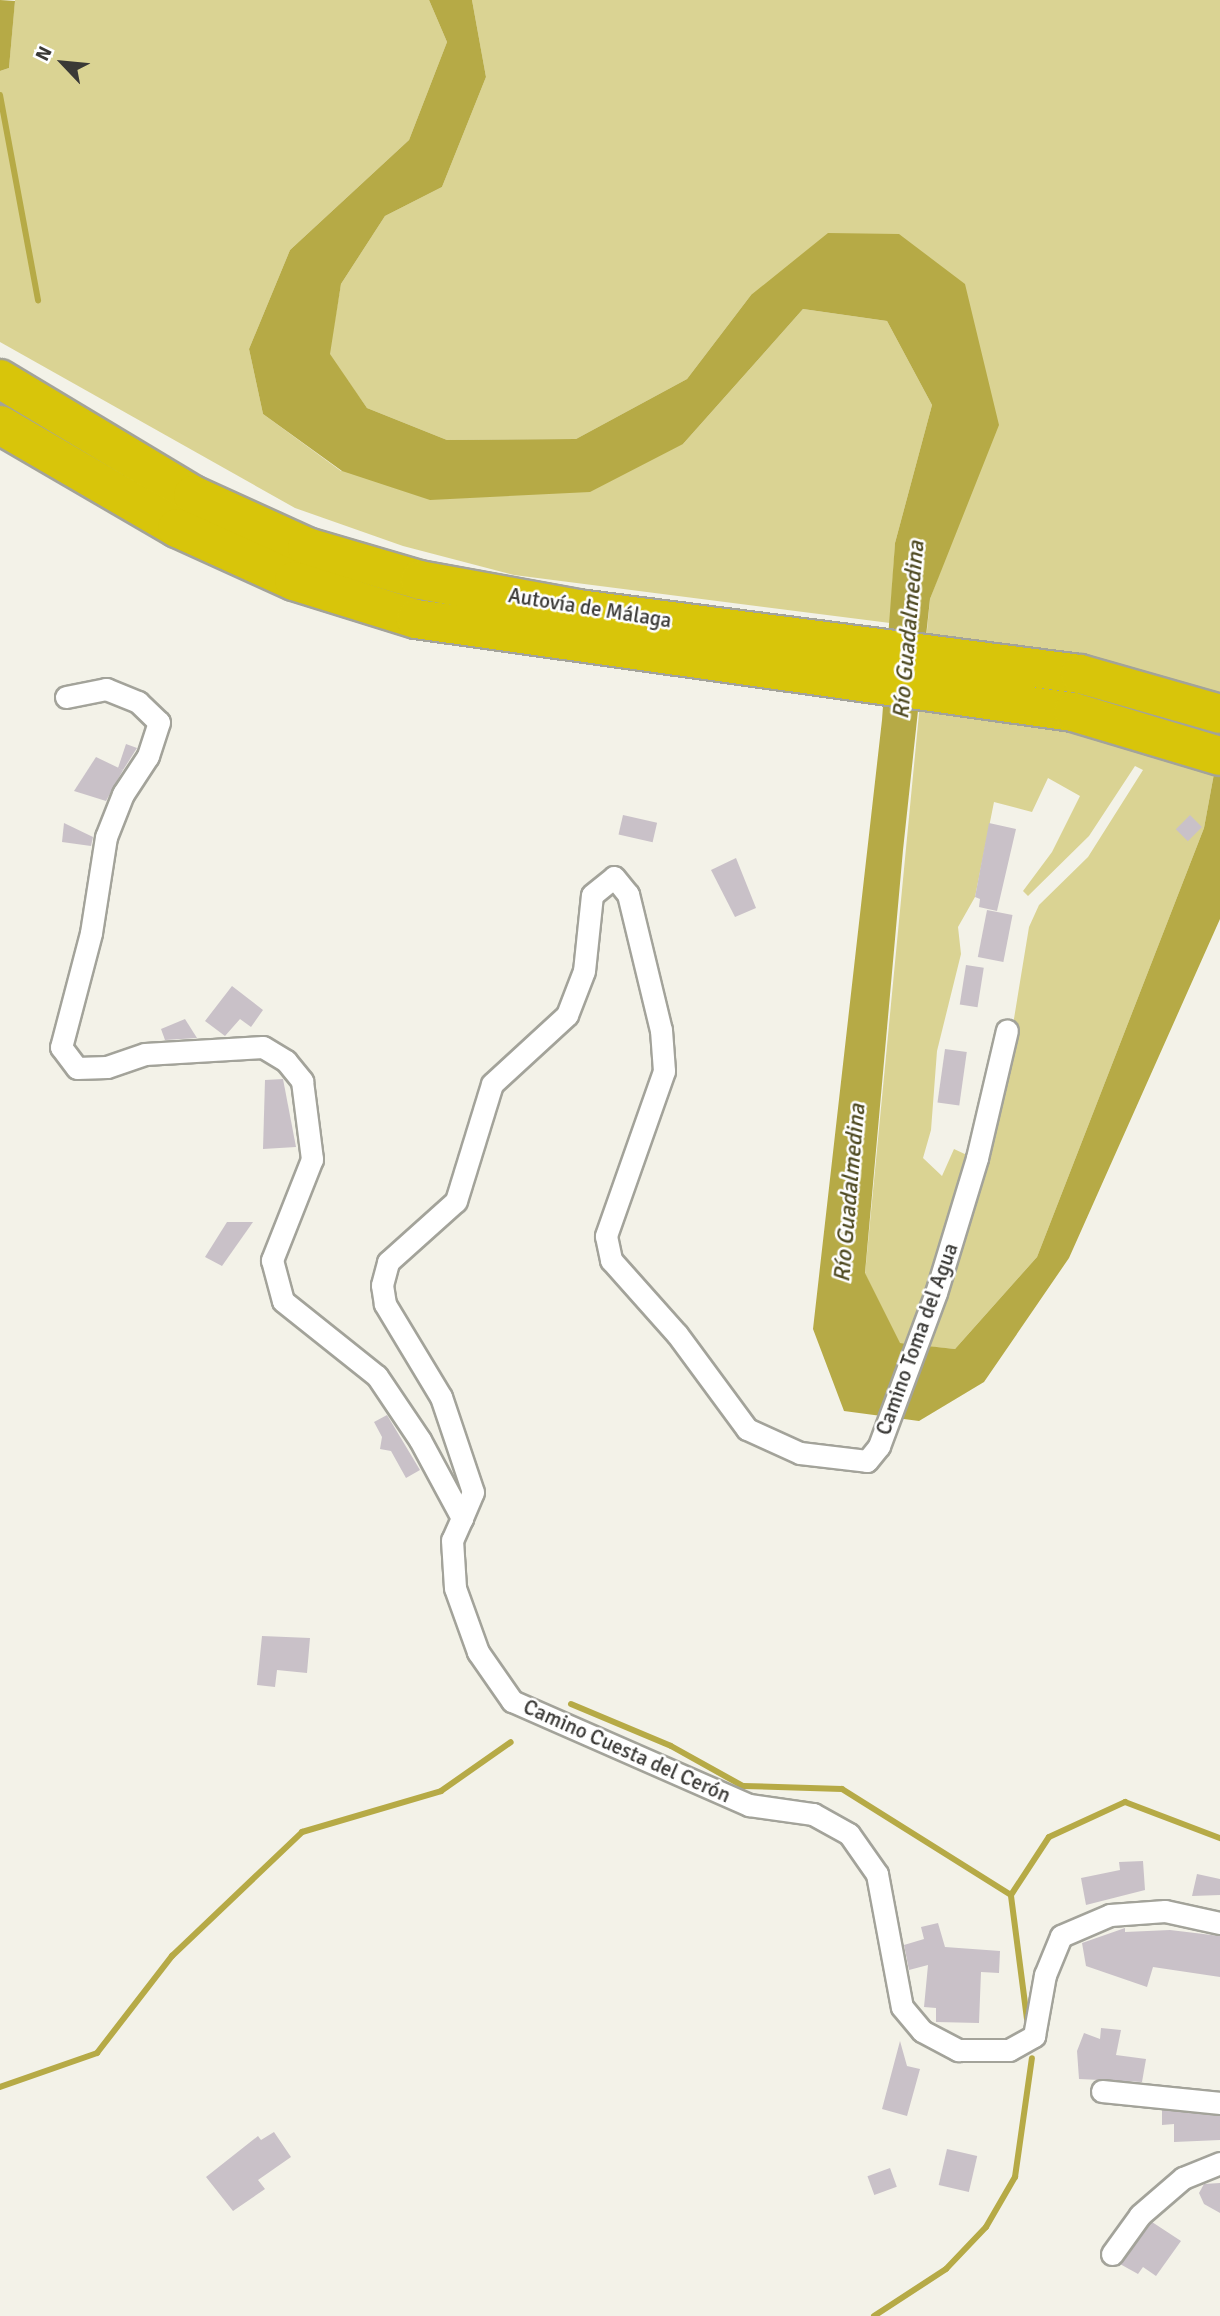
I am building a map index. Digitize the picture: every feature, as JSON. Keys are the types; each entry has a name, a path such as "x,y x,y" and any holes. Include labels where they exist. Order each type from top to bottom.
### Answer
{"highway":[{"name":"Autovía de Málaga","path":"0,379 193,495 307,547 421,580 578,609 1080,674 1220,714"},
{"name":"Autovía de Málaga","path":"0,425 177,528 294,581 416,619 809,677 1073,712 1220,756"}],"street":[{"path":"66,697 106,689 138,702 159,722 148,756 123,794 106,837 91,933 61,1047 77,1068 107,1067 145,1054 262,1047 286,1061 302,1081 312,1159 272,1260 283,1301 377,1376 462,1518"},
{"name":"Camino Toma del Agua","path":"462,1518 473,1492 441,1397 385,1304 382,1285 388,1262 456,1200 492,1084 567,1015 584,971 592,895 614,877 628,894 661,1031 664,1071 606,1236 611,1260 677,1334 747,1429 800,1453 867,1461 878,1446 936,1293 977,1158 1007,1030"},
{"name":"Camino Cuesta del Cerón","path":"462,1518 452,1540 455,1588 478,1652 512,1701 749,1804 813,1814 849,1834 877,1874 902,2007 922,2031 958,2050 1009,2050 1034,2036 1045,1975 1061,1936 1110,1915 1165,1911 1220,1923"},
{"path":"1102,2091 1220,2103"},
{"path":"1112,2254 1149,2207 1184,2178 1220,2163"}],"shaded area":[{"path":"15,0 429,0 447,42 409,140 290,250 249,349 263,414 341,471 683,444 803,309 887,321 932,405 895,543 890,623 514,575 403,546 295,508 0,342 0,71 9,68"},
{"path":"472,0 1220,0 1220,741 1204,828 1037,1257 955,1349 925,1346 1010,1043 1029,927 1039,905 1088,857 1143,770 1135,766 1089,836 1028,896 1023,891 1052,852 1080,796 1048,778 1032,812 994,802 975,897 958,927 961,954 937,1051 931,1130 923,1158 942,1176 954,1149 969,1156 929,1290 908,1344 899,1343 865,1274 930,599 960,518 965,284 751,295 687,379 576,439 447,440 367,408 329,354 341,284 385,216 442,187 486,77"}],"water":[{"path":"0,0 15,1 9,68 0,71"},
{"name":"Río Guadalmedina","path":"429,0 472,0 486,77 442,187 385,216 341,284 330,354 367,408 447,440 576,439 687,379 751,295 828,233 899,234 965,284 999,425 930,599 903,850 865,1273 900,1343 955,1349 1037,1257 1204,828 1220,741 1220,919 1069,1258 984,1382 919,1421 844,1411 813,1329 882,720 895,543 932,405 887,321 803,309 683,444 590,492 430,500 342,471 263,414 249,349 290,250 409,140 447,42"}],"building":[{"path":"126,744 137,748 123,770 118,768"},
{"path":"96,757 123,770 106,801 74,791"},
{"path":"623,815 657,823 653,842 619,834"},
{"path":"1190,815 1202,827 1188,841 1176,829"},
{"path":"64,823 93,837 91,846 62,842"},
{"path":"989,823 1016,829 997,911 979,907 980,899 975,897"},
{"path":"736,858 756,908 735,917 711,870"},
{"path":"987,910 1013,915 1003,962 978,957"},
{"path":"966,965 984,968 978,1007 960,1005"},
{"path":"232,986 263,1010 251,1027 240,1019 225,1036 205,1021"},
{"path":"185,1019 197,1038 165,1040 161,1029"},
{"path":"945,1049 967,1052 959,1106 937,1102"},
{"path":"283,1079 296,1147 263,1149 265,1080"},
{"path":"227,1222 253,1222 222,1266 205,1257"},
{"path":"387,1415 420,1470 406,1478 391,1451 380,1449 382,1437 374,1422"},
{"path":"262,1636 310,1638 307,1673 277,1670 275,1687 257,1685"},
{"path":"1143,1861 1145,1890 1086,1905 1081,1878 1120,1870 1119,1862"},
{"path":"1197,1874 1220,1879 1220,1895 1192,1896"},
{"path":"938,1923 945,1947 1000,1951 999,1973 981,1972 979,2023 936,2022 936,2008 924,2007 928,1965 909,1970 904,1945 924,1939 921,1927"},
{"path":"1125,1928 1125,1932 1170,1930 1220,1936 1220,1977 1153,1967 1147,1987 1086,1966 1082,1943"},
{"path":"1101,2028 1121,2030 1116,2055 1146,2059 1142,2082 1079,2079 1077,2051 1084,2033 1100,2039"},
{"path":"900,2041 907,2066 920,2069 907,2116 882,2109"},
{"path":"1162,2110 1220,2116 1220,2140 1174,2142 1174,2124 1162,2125"},
{"path":"274,2132 291,2157 258,2180 265,2189 233,2211 206,2177 258,2136 261,2140"},
{"path":"947,2149 977,2156 969,2192 939,2185"},
{"path":"890,2168 897,2187 874,2195 867,2176"},
{"path":"1220,2183 1220,2213 1204,2204 1199,2193 1204,2184"},
{"path":"1152,2222 1181,2241 1156,2276 1143,2267 1138,2274 1120,2264"}],"waterway":[{"path":"0,95 38,301"},
{"path":"571,1704 671,1746 743,1786 842,1789 1011,1895"},
{"path":"0,2087 97,2053 172,1956 302,1832 441,1791 511,1742"},
{"path":"1027,2019 1011,1895 1049,1837 1125,1802 1220,1838"},
{"path":"874,2316 946,2269 986,2227 1015,2177 1032,2058"}]}
